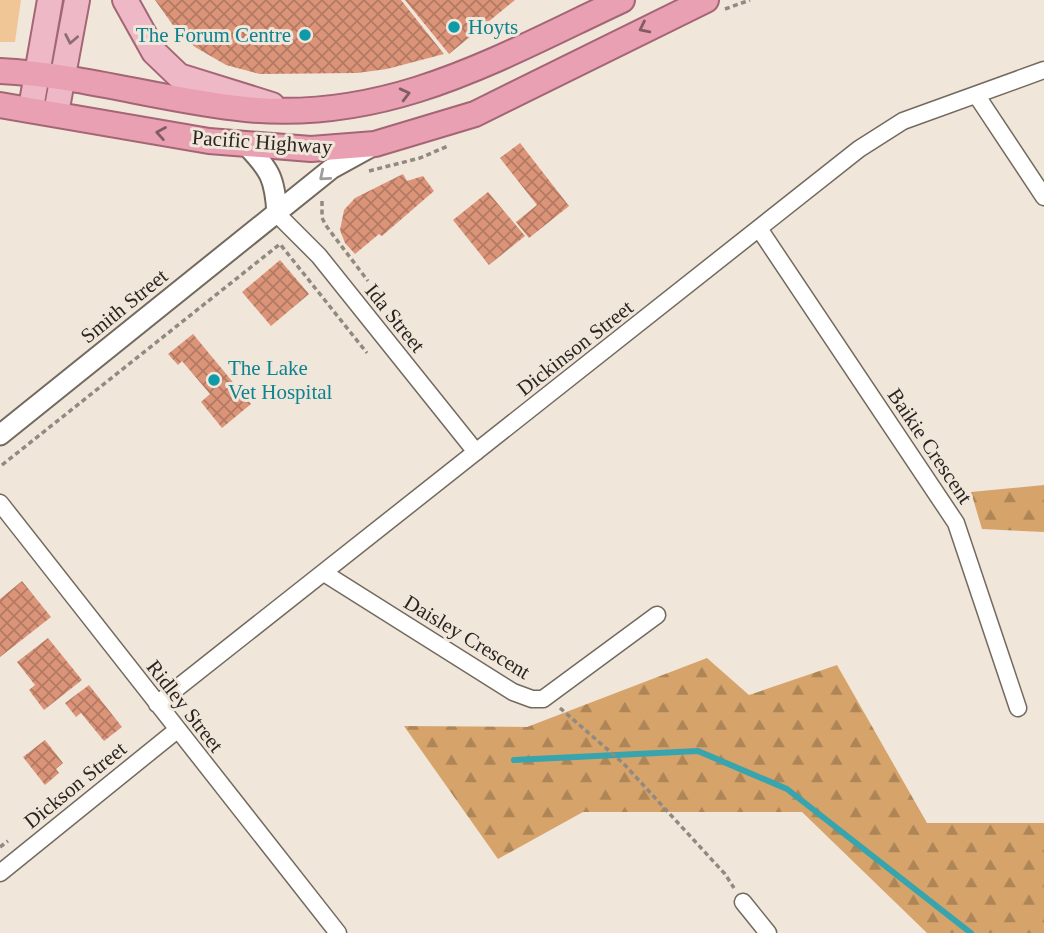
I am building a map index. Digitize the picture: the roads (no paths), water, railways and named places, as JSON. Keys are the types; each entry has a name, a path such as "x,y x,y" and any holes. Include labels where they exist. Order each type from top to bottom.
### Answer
{"highway":[{"name":"Pacific Highway","path":"0,71 37,74 247,109 292,110 362,105 461,76 622,0"},
{"name":"Pacific Highway","path":"0,105 246,145 311,149 375,144 475,114 706,0"}],"main road":[{"path":"31,108 50,0"},
{"path":"56,113 77,0"},
{"path":"125,0 154,52 179,76 292,110"}],"street":[{"name":"Dickinson Street","path":"157,704 760,230 859,149 903,121 1044,70"},
{"path":"977,96 1044,197"},
{"name":"Smith Street","path":"0,435 331,169 375,144"},
{"path":"246,145 268,168 276,186 276,214"},
{"name":"Ida Street","path":"276,214 318,256 476,452"},
{"name":"Baikie Crescent","path":"760,230 956,523 1018,708"},
{"name":"Ridley Street","path":"0,503 338,933"},
{"name":"Daisley Crescent","path":"324,573 513,692 532,699 543,699 657,615"},
{"name":"Dickson Street","path":"0,873 177,730"},
{"path":"743,902 768,933"}],"waterway":[{"path":"514,760 698,751 787,789 971,933"}],"place":[{"name":"Hoyts","path":"454,27"},
{"name":"The Forum Centre","path":"305,35"},
{"name":"The Lake Vet Hospital","path":"214,380"}]}
